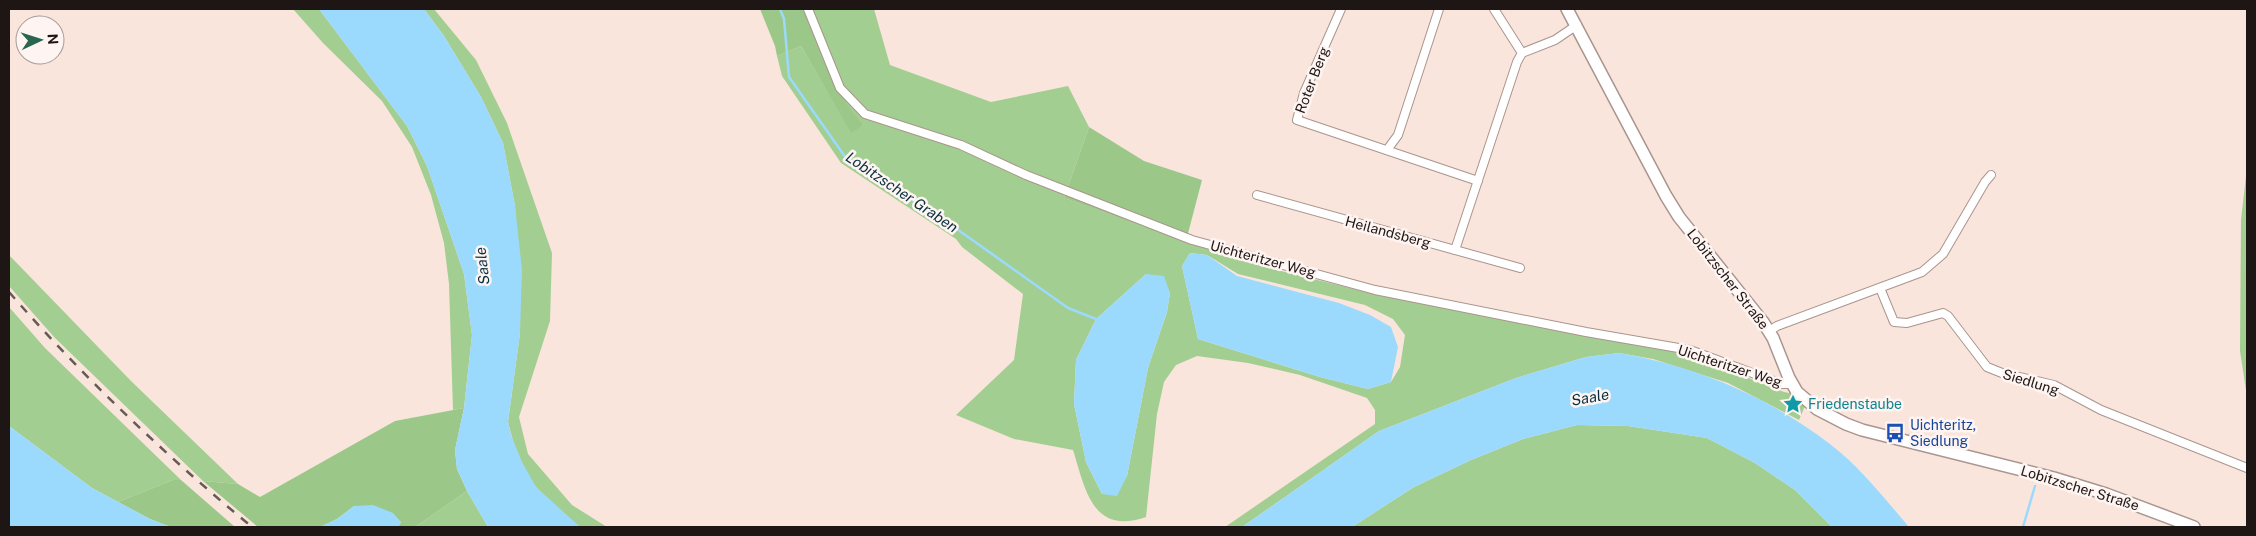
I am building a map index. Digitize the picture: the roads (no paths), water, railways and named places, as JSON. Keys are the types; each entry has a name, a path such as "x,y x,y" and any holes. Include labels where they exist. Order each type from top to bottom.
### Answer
{"street":[{"name":"Uichteritzer Weg","path":"808,9 840,88 865,114 961,144 1026,176 1183,236 1375,290 1586,332 1690,350 1782,384 1792,384"},
{"name":"Roter Berg","path":"1341,9 1304,92 1297,120 1478,182"},
{"path":"1387,150 1398,135 1439,9"},
{"path":"1494,9 1522,53"},
{"name":"Lobitzscher Straße","path":"1567,9 1679,217 1769,331 1792,384 1806,402 1846,424 2106,494 2194,527"},
{"path":"1456,250 1514,71 1522,53 1555,40 1577,25"},
{"path":"1769,331 1784,323 1922,272 1944,254 1985,182 1991,176"},
{"name":"Heilandsberg","path":"1257,195 1520,268"},
{"name":"Siedlung","path":"1880,288 1894,322 1907,323 1943,313 1948,316 1987,367 2002,373 2054,385 2102,410 2247,468"}],"water":[{"name":"Saale","path":"319,9 424,9 444,36 481,97 503,143 515,206 522,270 520,333 508,422 522,462 536,487 580,527 488,527 467,491 457,469 455,450 464,408 472,335 464,274 427,166 407,126"},
{"path":"1190,253 1207,255 1237,276 1339,303 1370,315 1391,327 1398,347 1391,382 1368,389 1320,377 1198,339 1182,266"},
{"path":"1146,274 1164,276 1170,293 1167,312 1148,368 1127,476 1117,496 1102,494 1086,462 1074,404 1076,360 1096,319"},
{"name":"Saale","path":"1619,353 1676,366 1704,375 1757,398 1807,427 1852,463 1909,527 1832,527 1795,490 1755,463 1707,438 1628,426 1577,425 1523,439 1471,460 1414,487 1352,527 1242,527 1379,431 1516,378 1586,357"},
{"path":"9,426 92,488 150,519 171,527 9,527"},
{"path":"373,505 393,513 401,522 398,527 320,527 337,519 354,506"}],"waterway":[{"name":"Lobitzscher Graben","path":"780,9 784,19 789,77 846,158 940,217 1068,308 1096,319"},
{"path":"2023,527 2035,486"}],"railway":[{"path":"9,292 95,385 188,472 252,527"}],"place":[{"name":"Friedenstaube","path":"1793,404"},
{"name":"Uichteritz, Siedlung","path":"1895,433"}]}
